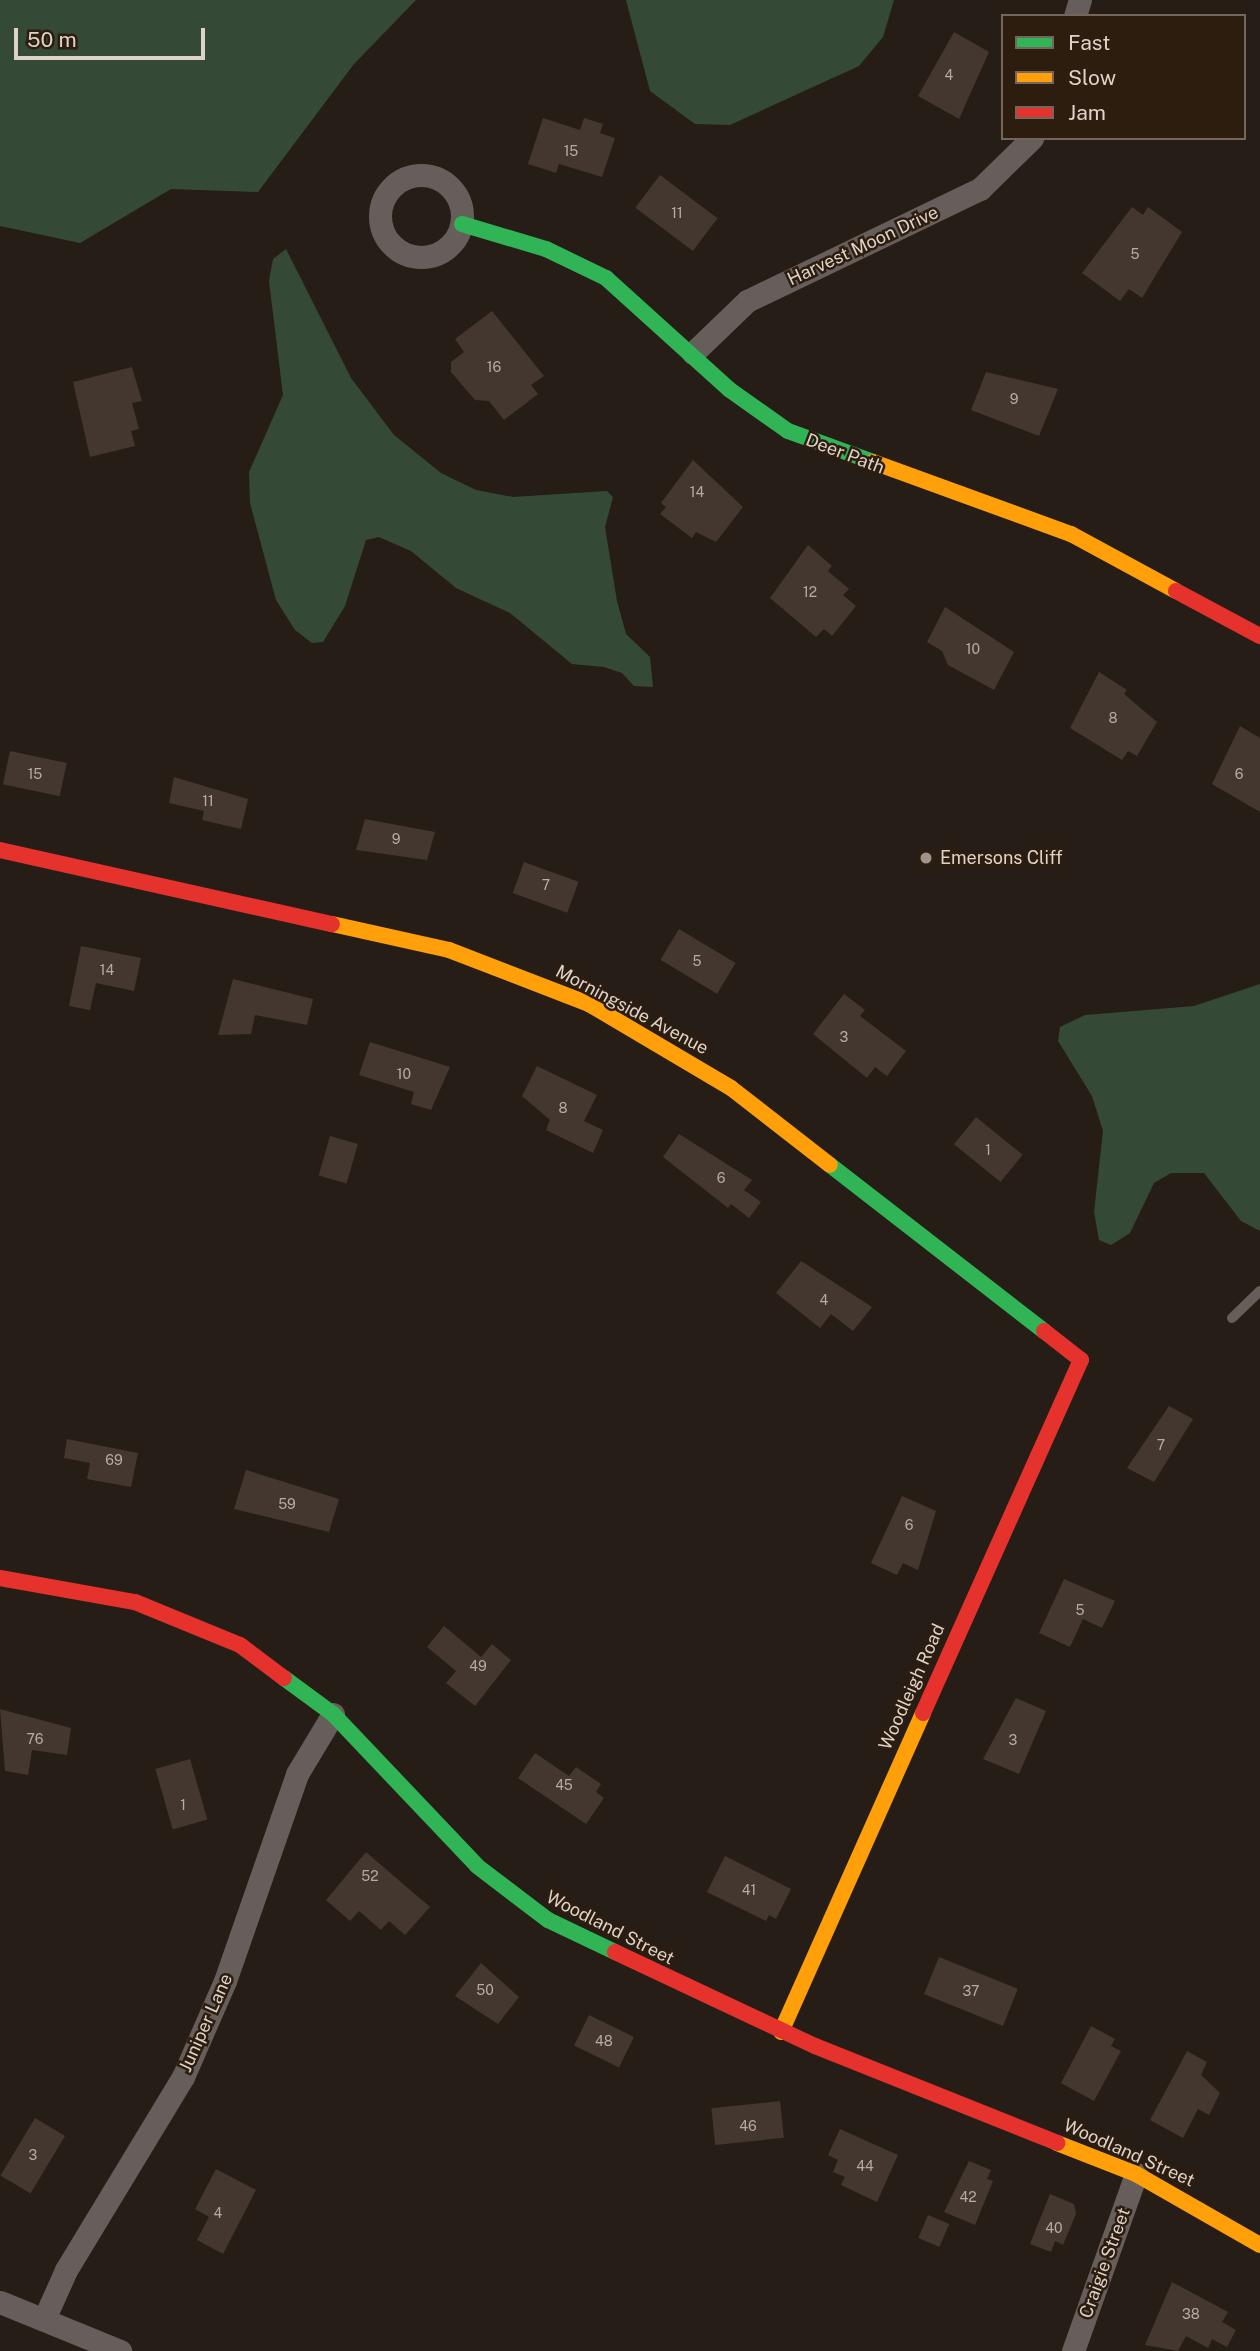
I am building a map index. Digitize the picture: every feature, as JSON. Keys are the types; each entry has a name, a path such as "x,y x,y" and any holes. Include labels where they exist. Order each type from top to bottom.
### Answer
{"street":[{"name":"Harvest Moon Drive","path":"692,353 747,301 980,190 1030,140"},
{"name":"Deer Path","path":"462,224 546,248 606,278 730,390 788,431 1071,534 1144,567 1260,636"},
{"name":"Morningside Avenue","path":"0,850 414,940 589,1004 731,1088 1081,1360"},
{"name":"Woodleigh Road","path":"781,2032 1081,1360"},
{"name":"Woodland Street","path":"0,1578 111,1596 207,1629 270,1664 333,1714 477,1866 525,1905 604,1950 781,2032 1136,2174 1260,2245"},
{"name":"Juniper Lane","path":"45,2317 66,2270 183,2077 225,1982 297,1774 333,1714"},
{"name":"Craigie Street","path":"1073,2351 1136,2174"},
{"path":"0,2302 45,2317 120,2351"}],"lane":[{"path":"1232,1318 1260,1291"}],"green space":[{"path":"0,0 416,0 354,64 258,192 171,189 80,243 0,226"},
{"path":"626,0 894,0 883,37 859,66 730,125 695,124 650,91"},
{"path":"286,249 351,378 394,435 441,473 476,490 513,497 607,491 613,497 605,527 617,601 626,634 650,657 653,687 634,686 622,673 604,667 572,664 510,613 456,588 411,551 379,537 366,540 345,606 323,642 312,643 295,630 276,600 250,503 249,472 283,395 269,281 273,259"},
{"path":"1260,984 1260,1231 1241,1221 1204,1173 1171,1173 1154,1183 1130,1233 1111,1245 1099,1240 1094,1212 1103,1131 1092,1096 1058,1041 1060,1027 1085,1015 1194,1006"}],"building":[{"path":"954,32 989,52 959,119 918,96"},
{"path":"543,118 580,130 584,118 603,124 600,133 615,138 602,177 559,164 556,173 528,164"},
{"path":"660,175 718,218 693,251 635,208"},
{"path":"1132,207 1143,215 1148,207 1182,232 1142,298 1129,289 1120,301 1082,273"},
{"path":"492,311 544,376 531,385 538,394 504,420 489,401 475,400 451,372 451,362 464,352 455,339"},
{"path":"132,367 142,401 132,403 139,429 131,431 135,446 90,457 73,382"},
{"path":"986,372 1058,389 1039,436 971,410"},
{"path":"693,460 743,507 716,542 696,532 692,538 660,514 666,507 661,503"},
{"path":"808,545 832,566 828,571 849,589 843,595 856,606 832,636 824,629 816,637 770,598"},
{"path":"945,607 1014,652 994,690 948,665 942,651 927,642"},
{"path":"1099,672 1127,690 1124,694 1157,722 1137,756 1128,751 1122,760 1070,728"},
{"path":"1240,726 1260,738 1260,812 1212,784"},
{"path":"10,751 67,763 60,796 3,784"},
{"path":"174,777 248,799 241,829 202,820 204,811 169,803"},
{"path":"365,819 435,832 427,860 356,850"},
{"path":"524,862 579,882 567,913 513,893"},
{"path":"679,929 736,963 717,994 660,960"},
{"path":"81,946 141,958 134,991 96,983 90,1010 69,1006"},
{"path":"233,979 313,999 307,1025 255,1015 251,1034 218,1035"},
{"path":"844,994 865,1010 860,1016 906,1051 887,1076 875,1067 867,1078 813,1034"},
{"path":"370,1042 450,1067 431,1110 411,1104 414,1092 359,1075"},
{"path":"537,1066 597,1095 584,1121 603,1130 593,1153 546,1130 550,1120 522,1096"},
{"path":"976,1117 1023,1155 1001,1182 954,1144"},
{"path":"679,1134 752,1180 744,1190 761,1202 749,1218 731,1204 728,1208 663,1157"},
{"path":"330,1136 358,1144 347,1183 319,1175"},
{"path":"801,1261 872,1307 853,1331 831,1314 820,1328 776,1293"},
{"path":"1169,1406 1193,1419 1154,1482 1127,1468"},
{"path":"67,1439 138,1453 131,1487 87,1479 90,1463 64,1458"},
{"path":"246,1470 339,1499 329,1532 234,1509"},
{"path":"902,1496 936,1511 918,1570 903,1563 897,1575 871,1563"},
{"path":"1064,1579 1115,1601 1102,1628 1083,1619 1070,1647 1039,1633"},
{"path":"444,1626 481,1657 492,1644 511,1660 475,1706 446,1683 456,1671 427,1647"},
{"path":"1016,1698 1046,1711 1019,1774 983,1759"},
{"path":"0,1709 71,1728 67,1755 32,1750 28,1775 5,1771"},
{"path":"535,1753 569,1776 576,1767 601,1784 596,1792 604,1798 586,1824 518,1778"},
{"path":"190,1759 207,1820 173,1829 155,1769"},
{"path":"366,1852 430,1907 405,1935 389,1921 381,1930 359,1911 350,1921 326,1900"},
{"path":"725,1856 791,1889 776,1919 769,1915 766,1921 707,1892"},
{"path":"939,1957 1018,1989 1003,2026 924,1994"},
{"path":"481,1963 519,1997 498,2024 455,1996"},
{"path":"589,2015 634,2037 619,2067 574,2046"},
{"path":"1091,2026 1115,2039 1111,2046 1121,2051 1094,2101 1061,2083"},
{"path":"1187,2051 1207,2062 1201,2075 1220,2093 1209,2115 1198,2109 1183,2138 1150,2120"},
{"path":"780,2101 784,2138 715,2145 711,2108"},
{"path":"35,2118 65,2136 30,2193 0,2175"},
{"path":"840,2129 898,2155 877,2202 841,2185 845,2177 833,2172 838,2160 828,2155"},
{"path":"969,2161 991,2170 987,2179 993,2181 975,2225 944,2212"},
{"path":"216,2169 256,2190 223,2254 197,2240 209,2217 195,2209"},
{"path":"1050,2194 1074,2204 1076,2214 1063,2245 1055,2241 1051,2252 1030,2244"},
{"path":"928,2215 949,2224 939,2247 918,2238"},
{"path":"1172,2282 1228,2312 1222,2322 1236,2330 1227,2347 1212,2339 1208,2348 1186,2336 1178,2351 1145,2345"}],"traffic: fast":[{"path":"462,224 546,249 606,278 730,390 788,431 873,462"},
{"path":"830,1165 1044,1331"},
{"path":"284,1678 333,1714 477,1866 548,1920 615,1952"}],"traffic: slow":[{"path":"873,462 1071,534 1176,591"},
{"path":"332,924 449,950 589,1004 731,1088 830,1165"},
{"path":"781,2032 923,1713"},
{"path":"1057,2143 1136,2174 1260,2245"}],"traffic: jam":[{"path":"1176,591 1260,636"},
{"path":"0,850 332,924"},
{"path":"923,1713 1081,1360 1044,1331"},
{"path":"0,1578 135,1602 240,1645 284,1678"},
{"path":"615,1952 815,2046 1057,2143"}],"place":[{"name":"Emersons Cliff","path":"926,858"}]}
